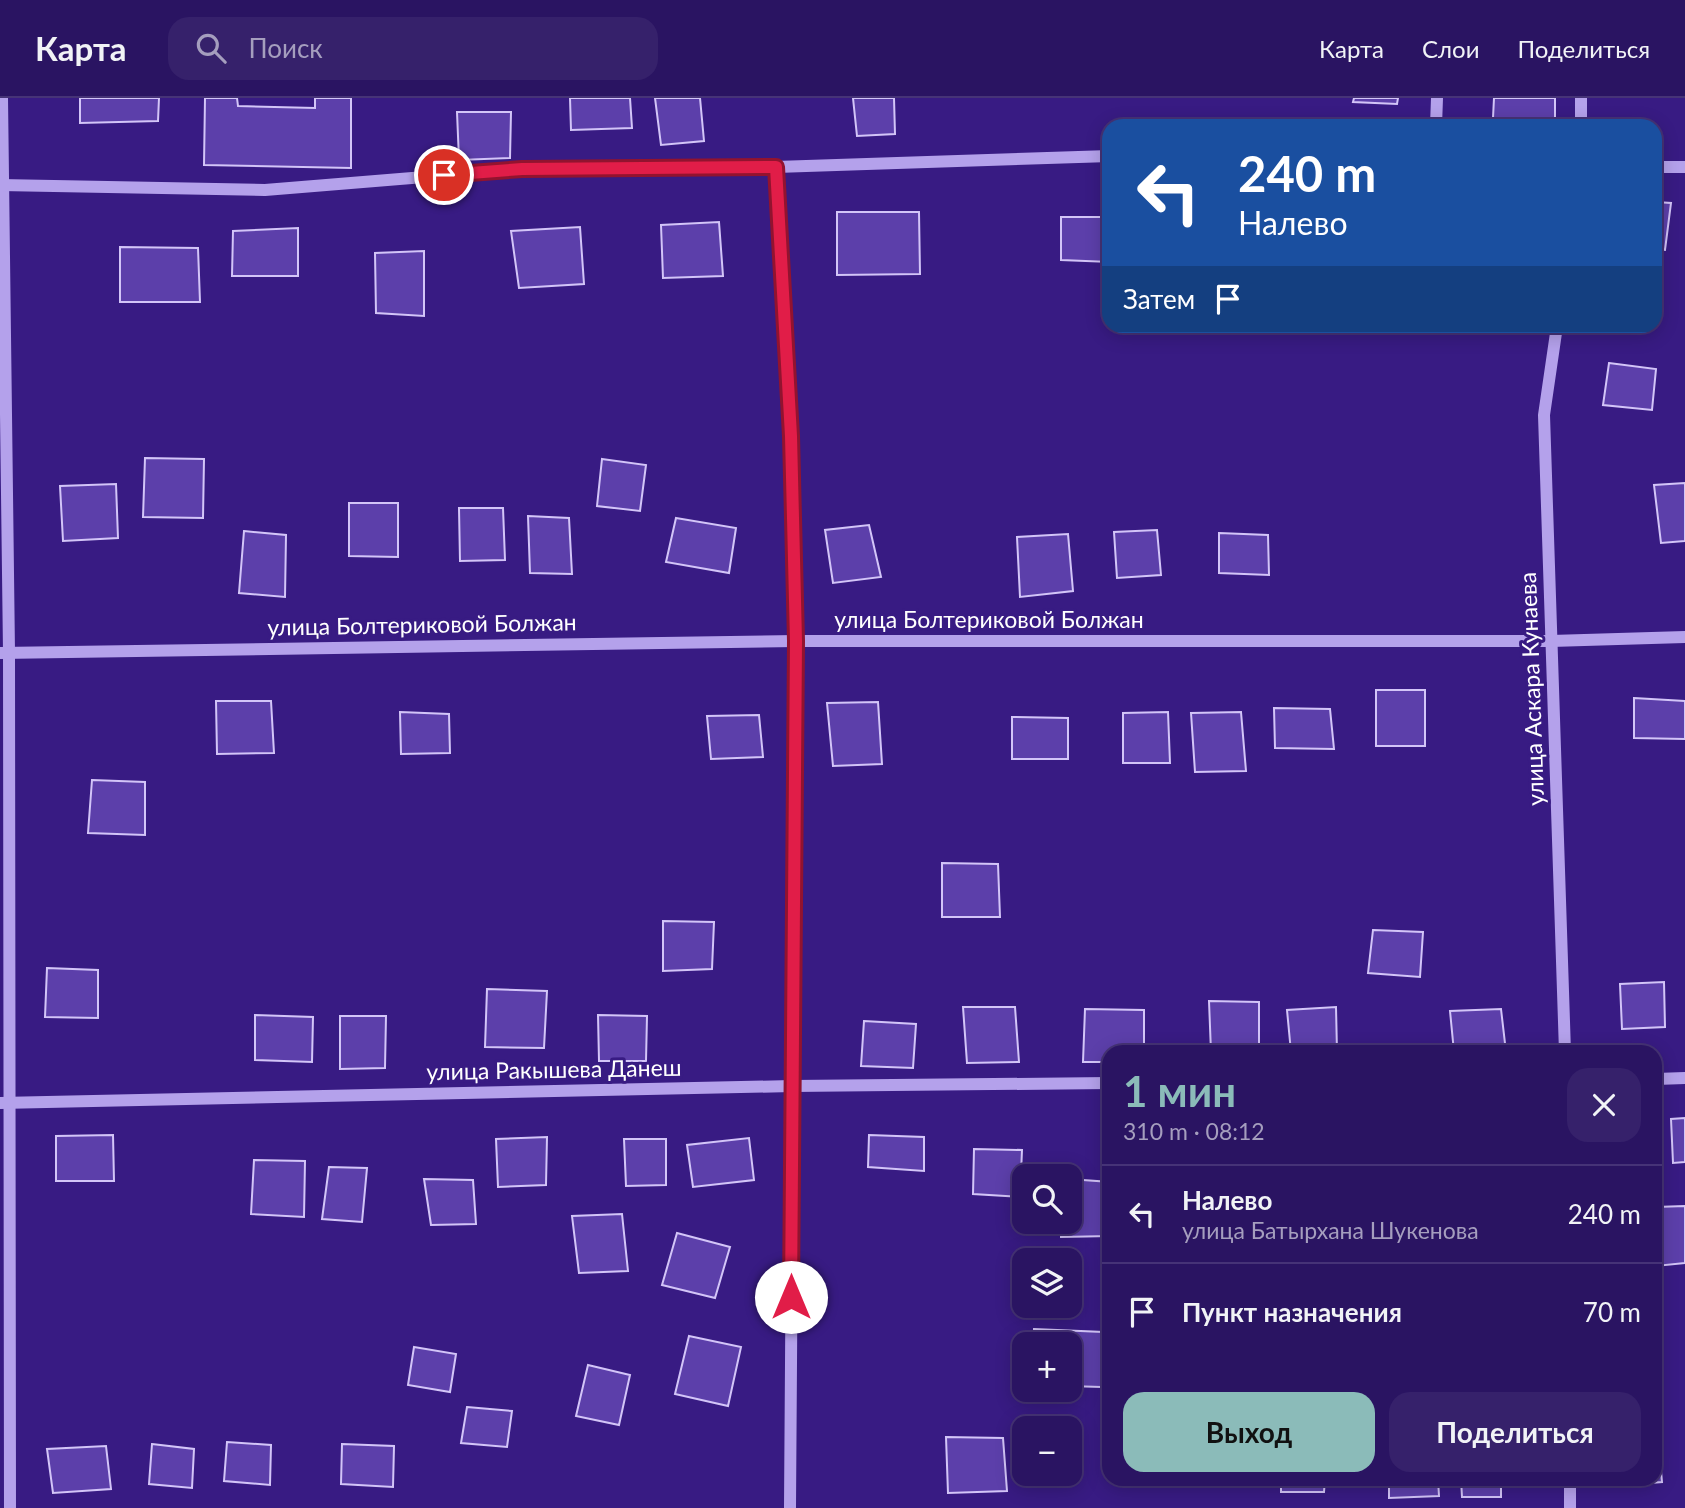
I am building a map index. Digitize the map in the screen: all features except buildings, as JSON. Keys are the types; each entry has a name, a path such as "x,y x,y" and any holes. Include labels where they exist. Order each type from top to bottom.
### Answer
{"street":[{"path":"2,98 5,1103 10,1508"},
{"path":"1436,119 1437,98"},
{"path":"1581,98 1581,119"},
{"path":"1,185 265,190 522,169 776,167 1102,156"},
{"path":"776,167 791,436 796,641 790,1508"},
{"path":"1662,167 1685,167"},
{"name":"улица Аскара Кунаева","path":"1556,333 1544,415 1565,1045"},
{"name":"улица Болтериковой Болжан","path":"5,652 796,641 1551,641 1685,637"},
{"path":"1662,1079 1685,1079"},
{"name":"улица Ракышева Данеш","path":"5,1103 792,1086 1102,1083"},
{"path":"1570,1486 1570,1508"}],"route":[{"path":"444,175 522,169 776,167 791,436 796,641 791,1297"}]}
